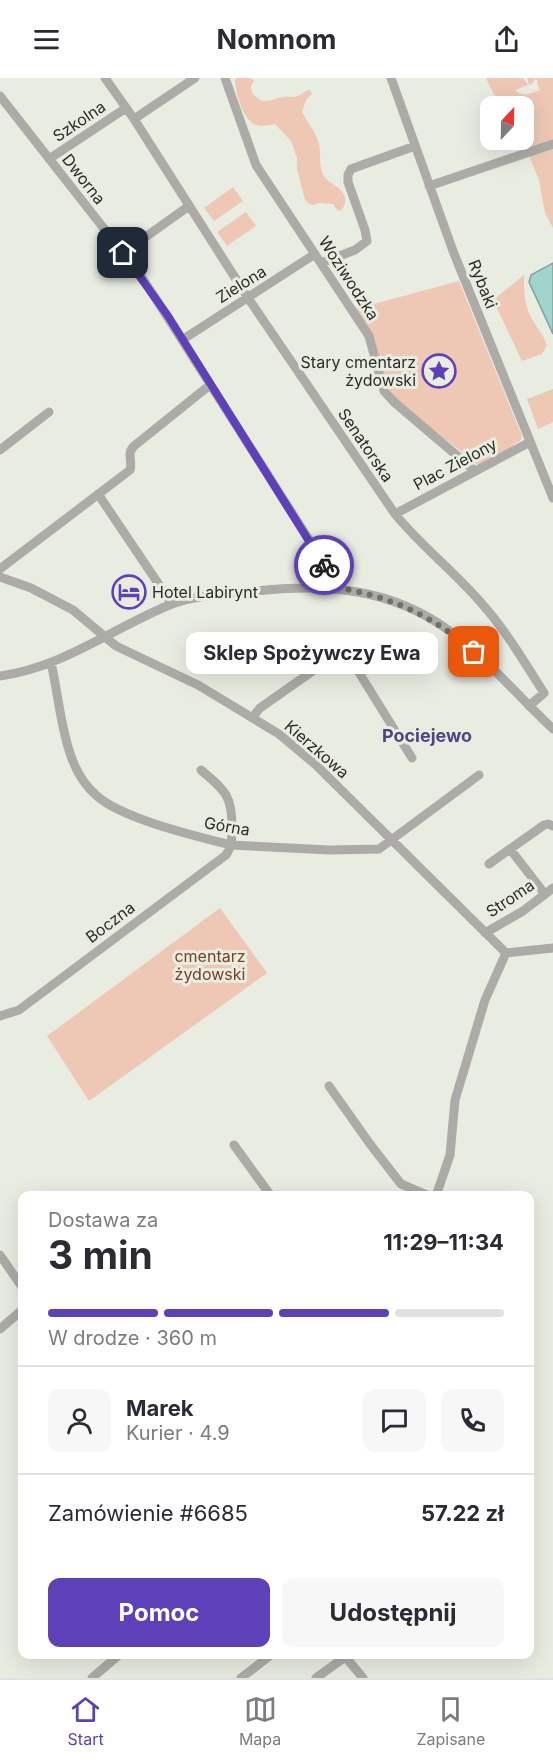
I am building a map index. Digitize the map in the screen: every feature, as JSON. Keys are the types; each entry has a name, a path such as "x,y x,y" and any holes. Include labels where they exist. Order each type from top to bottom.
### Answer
{"street":[{"name":"Senatorska","path":"105,78 134,119 248,298 395,514 410,532 483,604 544,693 529,706"},
{"path":"134,119 195,78"},
{"name":"Woziwodzka","path":"225,78 256,165 369,336 386,394 475,471"},
{"name":"Rybaki","path":"391,78 453,251 553,498"},
{"name":"Dworna","path":"0,96 154,296 327,568 329,587"},
{"name":"Szkolna","path":"49,159 126,108"},
{"path":"429,186 553,144"},
{"path":"321,263 355,250 367,241 348,182 351,169 414,146"},
{"path":"123,253 189,206"},
{"name":"Zielona","path":"182,340 315,254"},
{"path":"0,569 130,470 132,464 129,455 134,446 210,385"},
{"path":"0,450 48,412"},
{"name":"Plac Zielony","path":"395,514 530,442"},
{"path":"98,494 172,604"},
{"name":"Kierzkowa","path":"0,577 30,588 73,610 103,637 132,655 193,682 298,749 506,953"},
{"path":"0,676 51,663 172,604 205,596 329,587 379,597 429,618 464,642 553,729"},
{"path":"252,718 260,708 334,656 344,656 352,663 412,758"},
{"name":"Górna","path":"51,663 69,750 80,776 93,793 128,814 231,845 372,850 382,848 479,775"},
{"path":"201,770 222,789 231,802 231,845"},
{"path":"489,864 544,825 553,826"},
{"name":"Boczna","path":"0,1016 19,1010 202,871 223,858 231,845"},
{"path":"510,849 544,893"},
{"name":"Stroma","path":"485,933 523,911 553,888"},
{"path":"438,1191 450,1155 455,1100 485,1000 506,953 553,948"},
{"path":"329,1086 396,1178 402,1184 418,1191"},
{"path":"234,1145 267,1191"},
{"path":"0,1255 18,1282"},
{"path":"0,1329 18,1313"},
{"path":"94,1676 114,1659"},
{"path":"241,1678 266,1659"},
{"path":"316,1678 340,1659"},
{"path":"347,1659 363,1678"}],"green space":[{"path":"237,78 254,80 251,87 252,93 263,101 295,97 310,90 312,94 306,100 302,112 318,141 325,178 338,188 345,198 341,211 337,210 333,204 313,205 305,200 297,169 297,158 291,141 275,124 260,126 249,120 237,93 235,80"},
{"path":"486,78 523,78 528,85 515,90 524,94 540,90 538,80 535,79 529,85 527,78 553,78 553,228 545,213 539,180 527,150 534,150 534,96 495,96"},
{"path":"233,187 243,201 214,221 204,208"},
{"path":"246,212 256,226 227,246 217,232"},
{"path":"524,275 527,309 547,345 542,354 522,361 493,300"},
{"name":"Stary cmentarz żydowski","path":"459,281 522,436 514,446 478,465 393,398 355,309"},
{"path":"553,389 553,422 538,429 527,399"},
{"name":"cmentarz żydowski","path":"220,908 267,973 89,1101 47,1036"}],"water":[{"path":"553,263 553,334 529,282 531,275"}],"way so far":[{"path":"324,565 329,573 329,587 357,591 410,609 450,631 474,652"}],"place":[{"name":"Stary cmentarz żydowski","path":"439,371"},
{"name":"Hotel Labirynt","path":"129,592"},
{"name":"Sklep Spożywczy Ewa","path":"474,652"}],"district":[{"name":"Pociejewo","path":"427,735"}],"route":[{"path":"123,253 168,316 324,565"}]}
